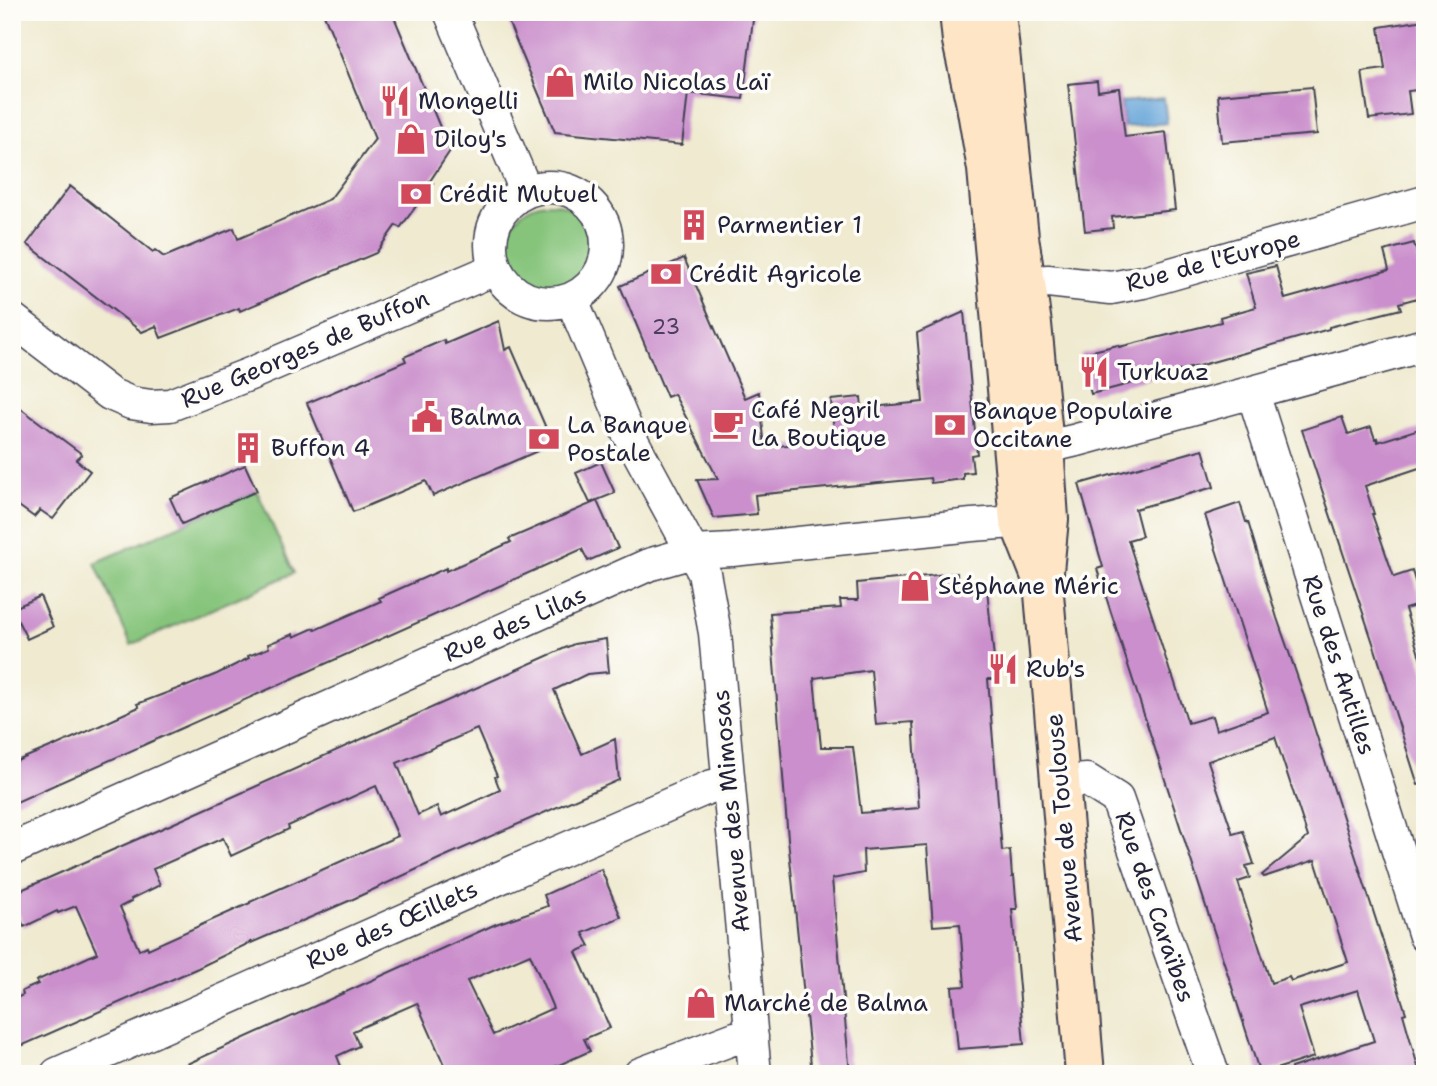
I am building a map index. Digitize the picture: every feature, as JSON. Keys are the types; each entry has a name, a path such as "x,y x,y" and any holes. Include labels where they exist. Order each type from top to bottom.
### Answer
{"main road":[{"path":"959,12 962,41 1012,284"},
{"path":"996,12 1019,237 1012,284"},
{"name":"Avenue de Toulouse","path":"1012,284 1034,520 1043,582 1085,1074"}],"street":[{"path":"450,12 526,191"},
{"path":"555,186 570,190 594,208 602,221 608,239 607,258 600,275 587,290 572,300 550,304 527,300 508,288 495,269 490,251 498,215 510,201 526,191 555,186"},
{"name":"Rue de l'Europe","path":"1012,284 1048,281 1111,288 1143,282 1425,202"},
{"name":"Rue Georges de Buffon","path":"12,319 110,394 131,403 170,405 495,269"},
{"name":"Avenue des Mimosas","path":"572,300 628,433 704,573 715,633 755,1074"},
{"path":"1028,447 1064,443 1425,345"},
{"name":"Rue des Antilles","path":"1253,393 1425,936"},
{"name":"Rue des Lilas","path":"12,849 648,565 693,552 1034,520"},
{"name":"Rue des Caraïbes","path":"1060,782 1087,780 1117,799 1213,1074"},
{"name":"Rue des Œillets","path":"57,1074 700,791 712,786 729,785"},
{"path":"640,1074 735,1038 752,1037"}],"green space":[{"path":"549,203 565,206 579,215 588,229 591,245 588,261 579,275 565,284 549,287 533,284 519,275 510,261 507,245 510,229 519,215 533,206"},
{"path":"257,491 294,573 131,645 95,563"}],"water":[{"path":"1164,98 1167,123 1124,127 1121,102"}],"building":[{"path":"323,12 392,12 450,151 430,181 433,183 400,228 396,225 376,253 240,311 239,308 161,338 156,326 142,332 27,244 70,186 153,252 155,250 164,257 234,228 238,239 330,199 375,139"},
{"path":"504,12 754,12 743,99 688,93 682,145 555,132"},
{"path":"1425,20 1425,89 1408,91 1411,114 1369,119 1362,72 1385,69 1379,27"},
{"path":"1097,81 1098,91 1119,88 1125,137 1166,132 1175,210 1112,217 1113,228 1085,231 1068,84"},
{"path":"1312,87 1317,134 1222,142 1218,95"},
{"path":"1414,243 1419,261 1425,260 1425,296 1399,303 1401,309 1091,394 1080,354 1221,322 1220,317 1256,307 1246,273 1276,266 1285,299 1389,270 1384,251"},
{"path":"684,258 745,398 759,392 765,447 835,441 831,400 861,397 862,408 923,402 917,333 964,312 977,454 971,455 973,472 963,473 963,479 931,483 930,478 755,495 757,514 714,518 697,480 718,479 674,394 667,397 620,286"},
{"name":"Balma","path":"499,321 505,350 511,347 549,435 549,446 433,496 426,481 353,512 307,403 406,361 404,357 444,340 445,344"},
{"path":"12,402 82,454 76,460 90,471 53,519 40,510 34,517 12,501"},
{"path":"1342,417 1348,434 1371,427 1378,442 1425,427 1425,466 1365,486 1394,577 1412,571 1422,604 1405,609 1425,674 1425,784 1418,785 1302,430"},
{"path":"1203,449 1214,487 1135,509 1142,536 1128,540 1188,723 1212,716 1216,730 1268,712 1205,515 1240,503 1406,1013 1403,1014 1420,1074 1292,1074 1291,1068 1374,1041 1358,990 1299,1008 1314,1057 1260,1074 1097,569 1103,567 1079,484","holes":["1275,737 1308,837 1262,875 1264,877 1315,860 1348,962 1291,981 1289,977 1271,983 1238,882 1250,878 1246,866 1254,864 1243,831 1233,834 1208,761"]},
{"path":"601,462 615,493 590,503 576,473"},
{"path":"245,465 257,491 182,524 170,498"},
{"path":"597,501 618,548 588,561 582,549 12,804 12,763 119,717 139,707 137,704 217,674 249,658 248,656 269,648 268,644 293,634 294,637 314,628 315,630 381,601 379,598 478,557 511,542 509,539"},
{"path":"957,573 958,591 987,589 996,679 988,679 1002,851 1010,850 1012,877 1014,876 1017,909 1012,909 1024,1044 958,1049 952,987 965,986 960,924 933,926 927,845 863,850 864,873 832,879 850,1074 812,1074 788,839 770,613 841,608 840,600 858,600 857,583","holes":["871,670 876,725 913,722 919,808 861,813 853,747 821,747 814,678"]},
{"path":"40,596 53,627 27,639 12,609"},
{"path":"606,639 609,672 587,674 554,690 582,754 615,739 619,780 12,1050 12,1000 23,995 22,991 38,984 36,981 97,953 76,906 58,913 57,911 24,927 12,894 574,644","holes":["477,729 497,776 495,777 500,790 441,817 437,806 418,815 397,763","376,786 398,836 148,949 147,946 139,950 120,907 160,885 153,869 223,838 231,856 289,829 288,826"]},
{"path":"601,869 621,917 583,933 590,946 576,952 610,1028 584,1039 590,1051 539,1074 448,1074 417,1003 353,1031 359,1046 337,1056 344,1074 165,1074 496,924 548,906 544,895","holes":["530,954 553,1008 493,1035 467,981"]}],"place":[{"name":"Milo Nicolas Laï","path":"560,82"},
{"name":"Mongelli","path":"395,101"},
{"name":"Diloy's","path":"411,139"},
{"name":"Crédit Mutuel","path":"416,194"},
{"name":"Parmentier 1","path":"694,225"},
{"name":"Crédit Agricole","path":"666,274"},
{"name":"Turkuaz","path":"1094,372"},
{"name":"Balma","path":"427,417"},
{"name":"Café Negril La Boutique","path":"728,424"},
{"name":"Banque Populaire Occitane","path":"950,425"},
{"name":"La Banque Postale","path":"544,439"},
{"name":"Buffon 4","path":"248,448"},
{"name":"Stéphane Méric","path":"915,586"},
{"name":"Rub's","path":"1003,669"},
{"name":"Marché de Balma","path":"701,1003"}]}
